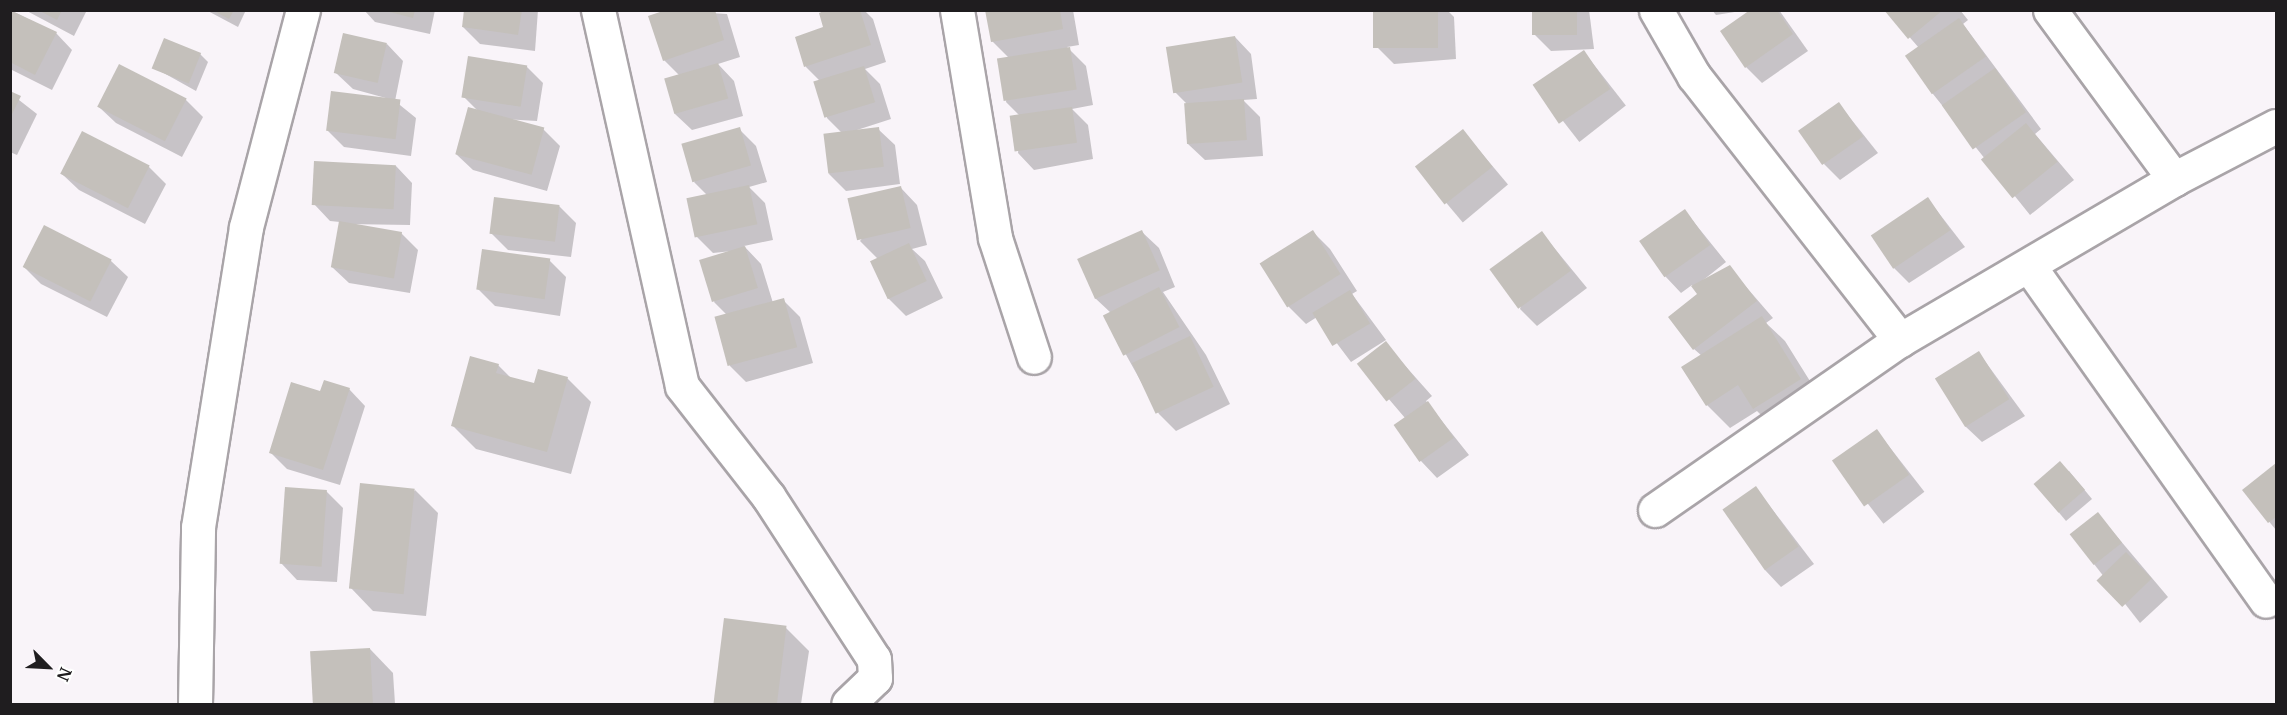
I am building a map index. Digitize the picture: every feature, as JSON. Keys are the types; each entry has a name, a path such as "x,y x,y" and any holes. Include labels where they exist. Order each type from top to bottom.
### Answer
{"street":[{"path":"195,705 200,516 246,227 303,10"},
{"path":"598,10 682,386 768,496 874,659 875,678 848,705"},
{"path":"957,10 995,238 1034,357"},
{"path":"1656,10 1694,76 1757,151 1900,340"},
{"path":"2050,10 2174,179"},
{"path":"1655,510 1900,340 2174,179 2277,126"},
{"path":"2029,266 2266,601"}],"building":[{"path":"10,10 57,32 35,75 10,62"},
{"path":"38,10 62,10 57,20"},
{"path":"212,10 234,10 229,19"},
{"path":"382,10 415,10 413,18"},
{"path":"464,10 522,10 518,35 462,27"},
{"path":"666,10 715,10 724,40 663,61 648,16"},
{"path":"826,10 860,10 871,45 804,67 795,37 823,27 819,13"},
{"path":"985,10 1060,10 1063,29 991,42"},
{"path":"1373,10 1438,10 1438,48 1373,48"},
{"path":"1532,10 1577,10 1577,35 1532,35"},
{"path":"1750,10 1777,10 1793,34 1745,68 1720,31"},
{"path":"1884,10 1943,10 1908,39"},
{"path":"1959,18 1986,57 1932,94 1905,56"},
{"path":"343,33 387,43 378,83 334,73"},
{"path":"1235,36 1242,82 1173,93 1166,47"},
{"path":"164,38 201,53 189,84 152,69"},
{"path":"1070,47 1077,89 1004,101 997,59"},
{"path":"1584,50 1610,89 1559,124 1533,85"},
{"path":"468,56 527,65 521,107 461,97"},
{"path":"718,63 728,99 674,114 664,78"},
{"path":"119,64 187,99 165,141 97,107"},
{"path":"864,66 875,102 824,118 813,81"},
{"path":"1995,68 2026,112 1973,150 1942,105"},
{"path":"10,91 21,96 10,118"},
{"path":"331,91 400,100 396,139 326,131"},
{"path":"1244,99 1247,140 1187,144 1184,103"},
{"path":"1839,102 1863,136 1822,165 1798,131"},
{"path":"468,107 544,127 532,175 455,154"},
{"path":"1072,107 1077,143 1015,151 1010,116"},
{"path":"2026,123 2057,162 2012,198 1981,160"},
{"path":"740,127 751,165 692,182 681,144"},
{"path":"879,127 884,167 828,174 823,134"},
{"path":"1463,129 1493,167 1444,204 1415,167"},
{"path":"82,131 150,166 128,208 60,174"},
{"path":"314,161 396,165 394,209 312,205"},
{"path":"749,185 757,224 695,237 686,198"},
{"path":"901,186 911,228 857,240 847,198"},
{"path":"494,197 560,205 555,242 489,234"},
{"path":"1928,197 1950,230 1893,269 1871,236"},
{"path":"1685,209 1710,245 1664,277 1639,241"},
{"path":"339,221 402,232 394,278 331,267"},
{"path":"44,225 112,260 90,301 23,267"},
{"path":"1142,230 1160,270 1095,299 1077,259"},
{"path":"1313,230 1341,274 1287,307 1260,263"},
{"path":"1542,231 1571,271 1518,309 1489,269"},
{"path":"909,243 927,281 888,299 870,261"},
{"path":"745,246 758,288 712,302 699,260"},
{"path":"482,249 550,259 545,299 476,290"},
{"path":"1730,265 1757,301 1693,350 1668,317 1697,294 1691,286"},
{"path":"1159,287 1179,327 1123,356 1103,316"},
{"path":"1350,290 1370,323 1332,346 1312,313"},
{"path":"784,298 797,347 728,366 714,317"},
{"path":"1762,316 1801,379 1753,409 1738,385 1706,406 1681,367"},
{"path":"1190,336 1214,387 1156,414 1132,363"},
{"path":"1386,341 1416,379 1386,402 1357,364"},
{"path":"1979,351 2009,399 1965,427 1935,379"},
{"path":"470,356 499,364 496,373 534,383 538,369 568,377 547,452 451,426"},
{"path":"324,380 350,388 323,470 269,453 291,382 320,391"},
{"path":"1428,401 1454,438 1419,462 1394,425"},
{"path":"1877,429 1909,475 1864,506 1832,461"},
{"path":"2060,461 2085,490 2059,513 2034,484"},
{"path":"2276,463 2276,517 2268,523 2242,490"},
{"path":"360,483 415,489 404,594 349,588"},
{"path":"1756,486 1798,547 1765,570 1722,510"},
{"path":"285,487 327,490 322,567 280,564"},
{"path":"2098,512 2122,543 2094,565 2070,534"},
{"path":"2126,552 2152,579 2122,607 2097,580"},
{"path":"724,618 787,626 777,704 713,704"},
{"path":"370,648 373,704 313,704 310,651"}]}
